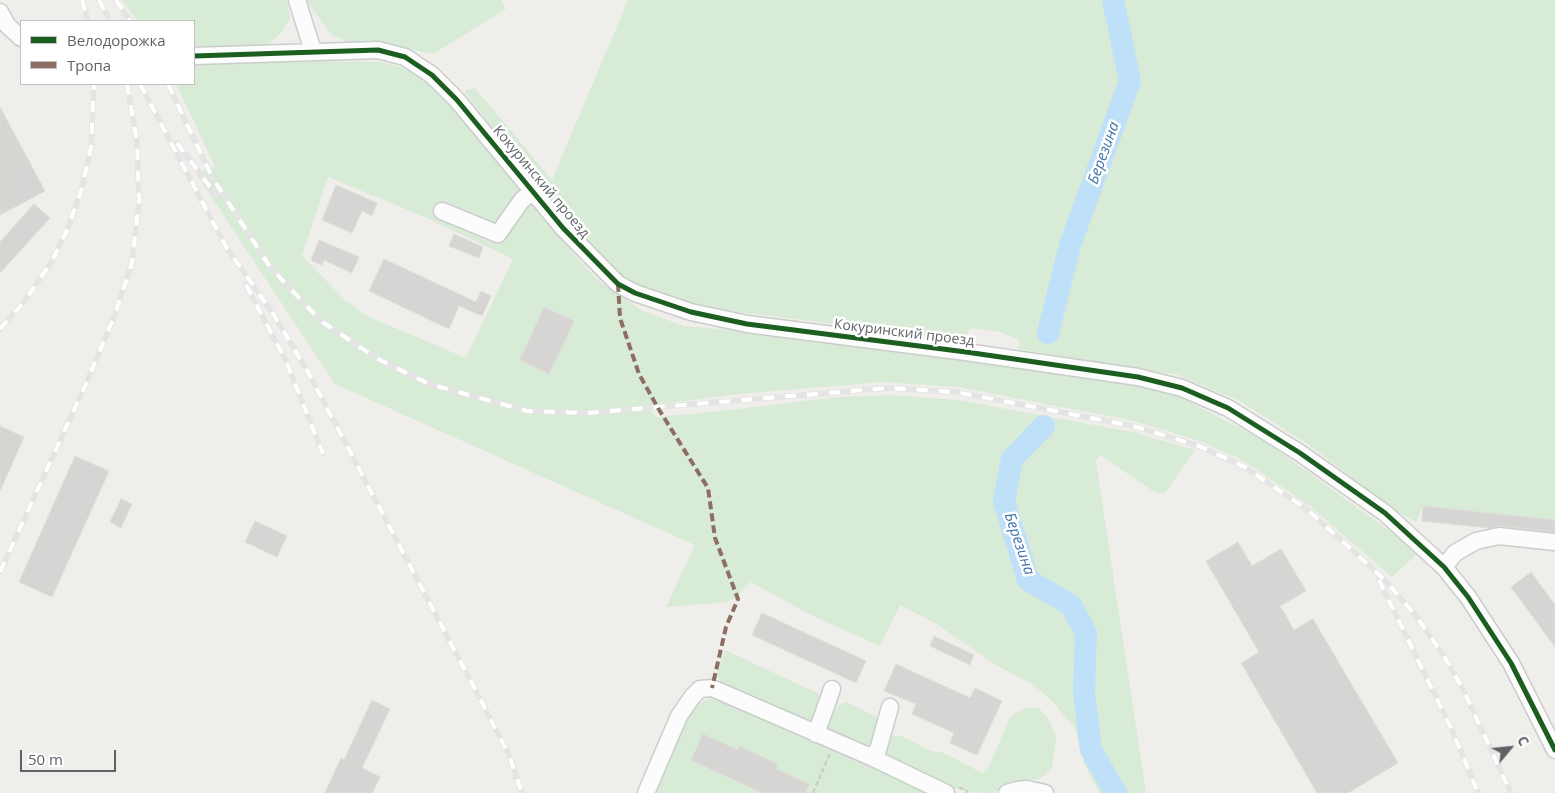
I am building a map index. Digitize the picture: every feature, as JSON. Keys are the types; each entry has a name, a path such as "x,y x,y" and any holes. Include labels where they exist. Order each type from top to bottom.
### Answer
{"street":[{"path":"297,0 313,51"},
{"path":"0,12 7,25 20,37"},
{"name":"Кокуринский проезд","path":"195,56 378,50 404,57 432,75 457,100 563,228 618,284 635,293 691,312 747,324 976,353 1138,377 1182,388 1228,408 1300,453 1386,513 1444,567 1468,597 1512,663 1555,750"},
{"path":"442,211 498,234 522,200 532,192"},
{"path":"1444,567 1455,553 1476,541 1499,536 1555,542"},
{"path":"646,793 679,716 692,697 700,690 712,688 870,757 946,793"},
{"path":"816,734 832,689"},
{"path":"870,757 878,750 890,707"},
{"path":"1007,793 1027,789 1045,793"}],"path":[{"path":"813,793 835,742"}],"green space":[{"path":"122,0 287,0 290,19 282,32 266,46 195,46 195,20 137,20"},
{"path":"306,0 501,0 506,9 433,54 391,45 353,44 332,35"},
{"path":"628,0 1555,0 1555,520 1423,506 1416,522 1391,508 1308,444 1238,400 1178,375 1018,349 1020,340 1001,332 970,328 962,344 903,332 744,313 696,305 676,301 646,289 621,275 588,246 533,180 464,91 475,88 552,180"},
{"path":"316,61 380,62 405,68 432,85 459,114 577,258 600,282 643,311 684,326 743,331 1075,374 1180,397 1266,442 1419,552 1392,577 1311,507 1246,462 1200,441 1134,421 958,387 883,382 738,394 660,404 651,411 658,418 840,397 889,395 957,400 1133,432 1195,450 1165,493 1156,493 1100,455 1096,461 1146,793 1099,793 1084,763 1075,728 1051,700 1032,684 996,665 935,623 900,605 880,646 811,615 751,582 734,599 726,602 666,607 695,545 335,384 197,175 215,166 176,85 195,85 195,64","holes":["328,177 425,217 513,259 466,358 367,316 345,300 302,256"]},
{"path":"725,650 817,693 822,697 814,721 809,723 725,686 718,678 717,671"},
{"path":"713,698 722,699 931,793 653,793 691,712 703,701"},
{"path":"847,702 883,720 873,742 867,747 829,732 826,726 836,707"},
{"path":"1038,707 1049,720 1056,738 1052,768 1040,779 1026,780 991,793 968,792 950,787 885,756 881,748 891,736 902,736 931,751 944,753 982,773 989,766 1010,717 1023,709"}],"building":[{"path":"0,107 45,191 0,215"},
{"path":"336,185 377,203 372,216 362,211 352,233 322,220"},
{"path":"34,204 50,218 0,273 0,242"},
{"path":"454,234 483,247 479,258 449,246"},
{"path":"319,240 359,257 352,273 324,260 322,265 311,260"},
{"path":"384,259 476,302 481,291 491,296 482,316 459,306 449,329 369,291"},
{"path":"544,307 574,321 549,374 520,360"},
{"path":"0,426 24,437 0,491"},
{"path":"75,456 109,471 52,597 19,582"},
{"path":"121,499 132,504 121,528 110,522"},
{"path":"1423,506 1555,520 1555,532 1422,521"},
{"path":"255,521 287,536 277,557 245,542"},
{"path":"1238,542 1252,566 1281,549 1306,591 1280,606 1294,630 1313,619 1398,763 1348,793 1317,793 1241,663 1259,652 1206,561"},
{"path":"1531,572 1555,605 1555,647 1511,587"},
{"path":"762,613 866,661 856,683 752,635"},
{"path":"934,636 974,655 970,665 930,646"},
{"path":"896,664 970,698 975,688 1002,701 977,755 950,743 954,733 912,714 916,704 884,691"},
{"path":"372,700 390,709 362,768 380,777 372,793 325,793 341,758 344,760"},
{"path":"703,734 738,750 739,746 778,764 776,769 809,784 805,793 762,793 691,760"}],"waterway":[{"name":"Березина","path":"1048,333 1070,245 1130,81 1113,0"},
{"name":"Березина","path":"1044,426 1012,459 1004,501 1028,580 1071,605 1086,633 1084,692 1091,750 1116,793"}],"railway":[{"path":"82,0 88,20"},
{"path":"99,0 109,20"},
{"path":"116,0 129,20"},
{"path":"0,329 24,302 52,261 68,228 82,188 91,147 94,85"},
{"path":"0,572 85,386 114,317 132,263 139,201 137,142 127,85"},
{"path":"141,85 226,247 274,315 308,372 509,755 522,793"},
{"path":"168,85 212,177 270,267 321,321 378,359 429,384 527,411 587,413 887,388 956,392 1133,426 1199,446 1245,467 1309,511 1385,580 1416,616 1444,656 1463,689 1511,793"},
{"path":"177,143 216,195"},
{"path":"246,285 286,361 323,454"},
{"path":"1379,580 1452,730 1478,793"}],"marked path":[{"path":"618,284 620,318 639,374 708,488 715,538 738,599 726,627 712,688"}],"cycle path":[{"path":"195,56 378,50 405,57 432,75 457,100 563,228 618,284 635,293 691,312 747,324 966,352 1138,377 1182,388 1228,408 1300,453 1385,513 1444,567 1468,597 1511,663 1555,750"}]}
